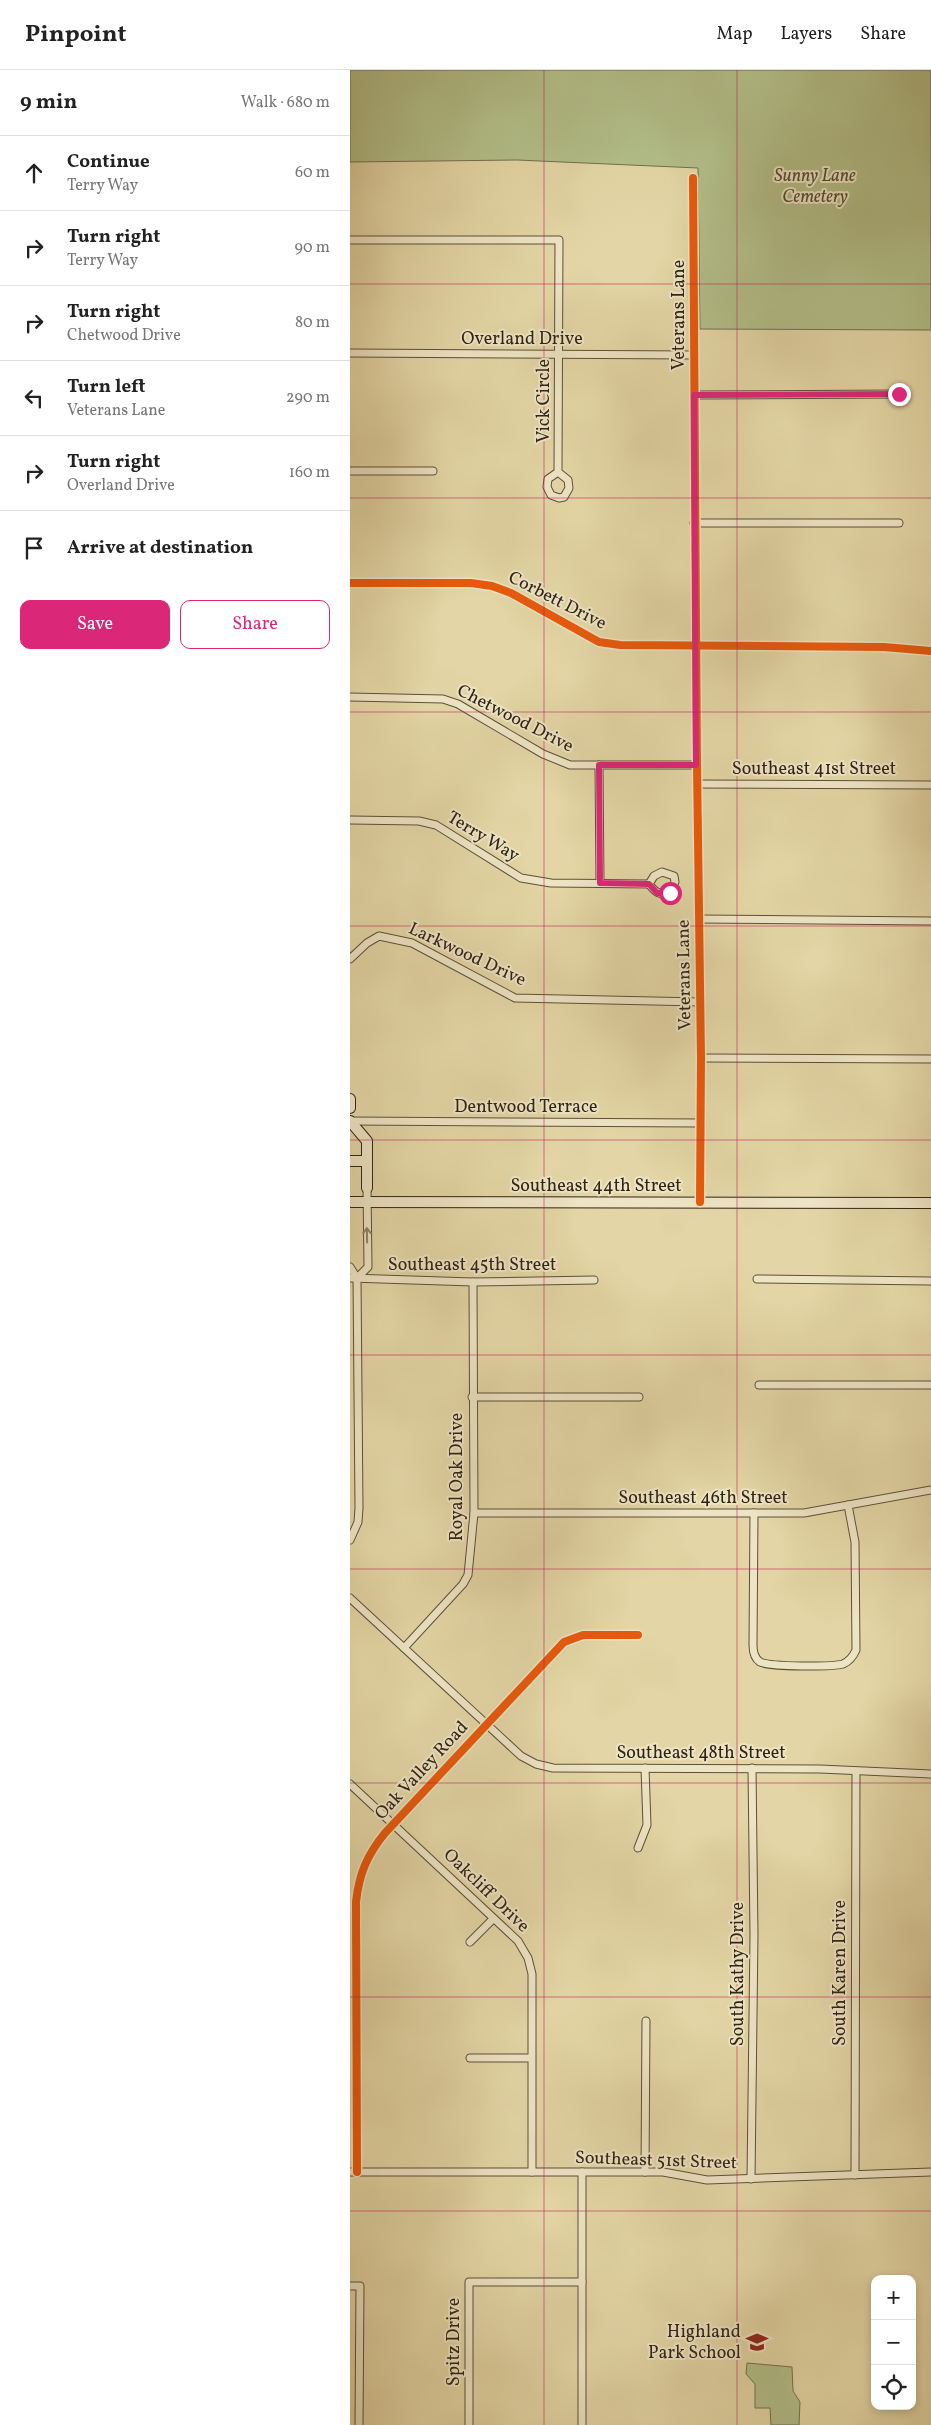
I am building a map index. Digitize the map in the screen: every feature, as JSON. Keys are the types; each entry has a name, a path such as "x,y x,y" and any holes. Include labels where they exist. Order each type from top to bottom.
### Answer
{"main road":[{"path":"350,1099 350,1108"},
{"path":"350,1121 367,1141 366,1188"},
{"path":"350,1161 367,1161"},
{"name":"Southeast 44th Street","path":"350,1202 931,1203"}],"street":[{"name":"Veterans Lane","path":"693,178 696,765 701,1058 700,1202"},
{"name":"Vick Circle","path":"350,240 559,240 558,472"},
{"name":"Overland Drive","path":"350,353 694,355"},
{"path":"694,395 899,394"},
{"path":"350,471 433,471"},
{"path":"694,523 899,523"},
{"name":"Corbett Drive","path":"350,583 471,583 492,586 511,593 599,642 620,645 884,647 931,651"},
{"name":"Chetwood Drive","path":"350,697 442,699 458,704 543,754 570,764 696,765"},
{"path":"599,765 600,883"},
{"name":"Southeast 41st Street","path":"697,784 931,785"},
{"name":"Terry Way","path":"350,820 419,821 436,825 521,878 551,883 649,884"},
{"path":"699,919 931,921"},
{"name":"Larkwood Drive","path":"350,959 367,943 379,936 412,943 515,998 700,1002"},
{"path":"701,1058 931,1059"},
{"name":"Dentwood Terrace","path":"350,1121 701,1123"},
{"path":"354,1278 368,1267 366,1188"},
{"path":"350,1267 354,1278 359,1508 358,1522 350,1540"},
{"name":"Southeast 45th Street","path":"354,1278 473,1282 594,1280"},
{"path":"757,1279 931,1281"},
{"name":"Royal Oak Drive","path":"404,1648 463,1584 468,1575 474,1513 473,1282"},
{"path":"759,1386 931,1386"},
{"path":"472,1397 639,1397"},
{"name":"Southeast 46th Street","path":"474,1513 804,1513 931,1490"},
{"path":"754,1514 753,1645 755,1656 758,1661 770,1664 837,1665 850,1660 856,1650 855,1542 848,1505"},
{"name":"Southeast 48th Street","path":"350,1598 521,1756 543,1766 553,1768 752,1768 931,1774"},
{"name":"Oak Valley Road","path":"354,2172 357,1891 367,1858 393,1824 564,1642 583,1635 638,1635"},
{"path":"638,1848 647,1824 644,1768"},
{"name":"South Kathy Drive","path":"751,2180 754,1935 752,1768"},
{"name":"South Karen Drive","path":"855,2175 856,1772"},
{"name":"Oakcliff Drive","path":"350,1784 518,1941 531,1965 532,2172"},
{"path":"470,1942 492,1918"},
{"path":"645,2172 646,2021"},
{"path":"470,2058 531,2058"},
{"name":"Southeast 51st Street","path":"354,2172 668,2172 707,2180 751,2180 931,2172"},
{"path":"582,2172 582,2425"},
{"name":"Spitz Drive","path":"469,2425 469,2282 582,2282"},
{"path":"350,2286 360,2286 359,2425"}],"green space":[{"name":"Sunny Lane Cemetery","path":"350,70 931,70 931,330 700,329 698,168 517,160 350,162"},
{"path":"747,2363 792,2367 793,2391 800,2402 799,2425 771,2425 770,2408 755,2408 755,2384 746,2374"}],"cycle path":[{"path":"693,178 701,1058 700,1202"},
{"path":"350,583 471,583 492,586 511,593 599,642 620,645 884,647 931,651"},
{"path":"357,2172 356,1902 359,1882 373,1849 385,1833 564,1642 583,1635 638,1635"}],"place":[{"name":"Highland Park School","path":"757,2342"}],"route":[{"path":"670,893 665,895 657,893 649,884 600,883 599,765 696,765 694,395 899,394"}]}
